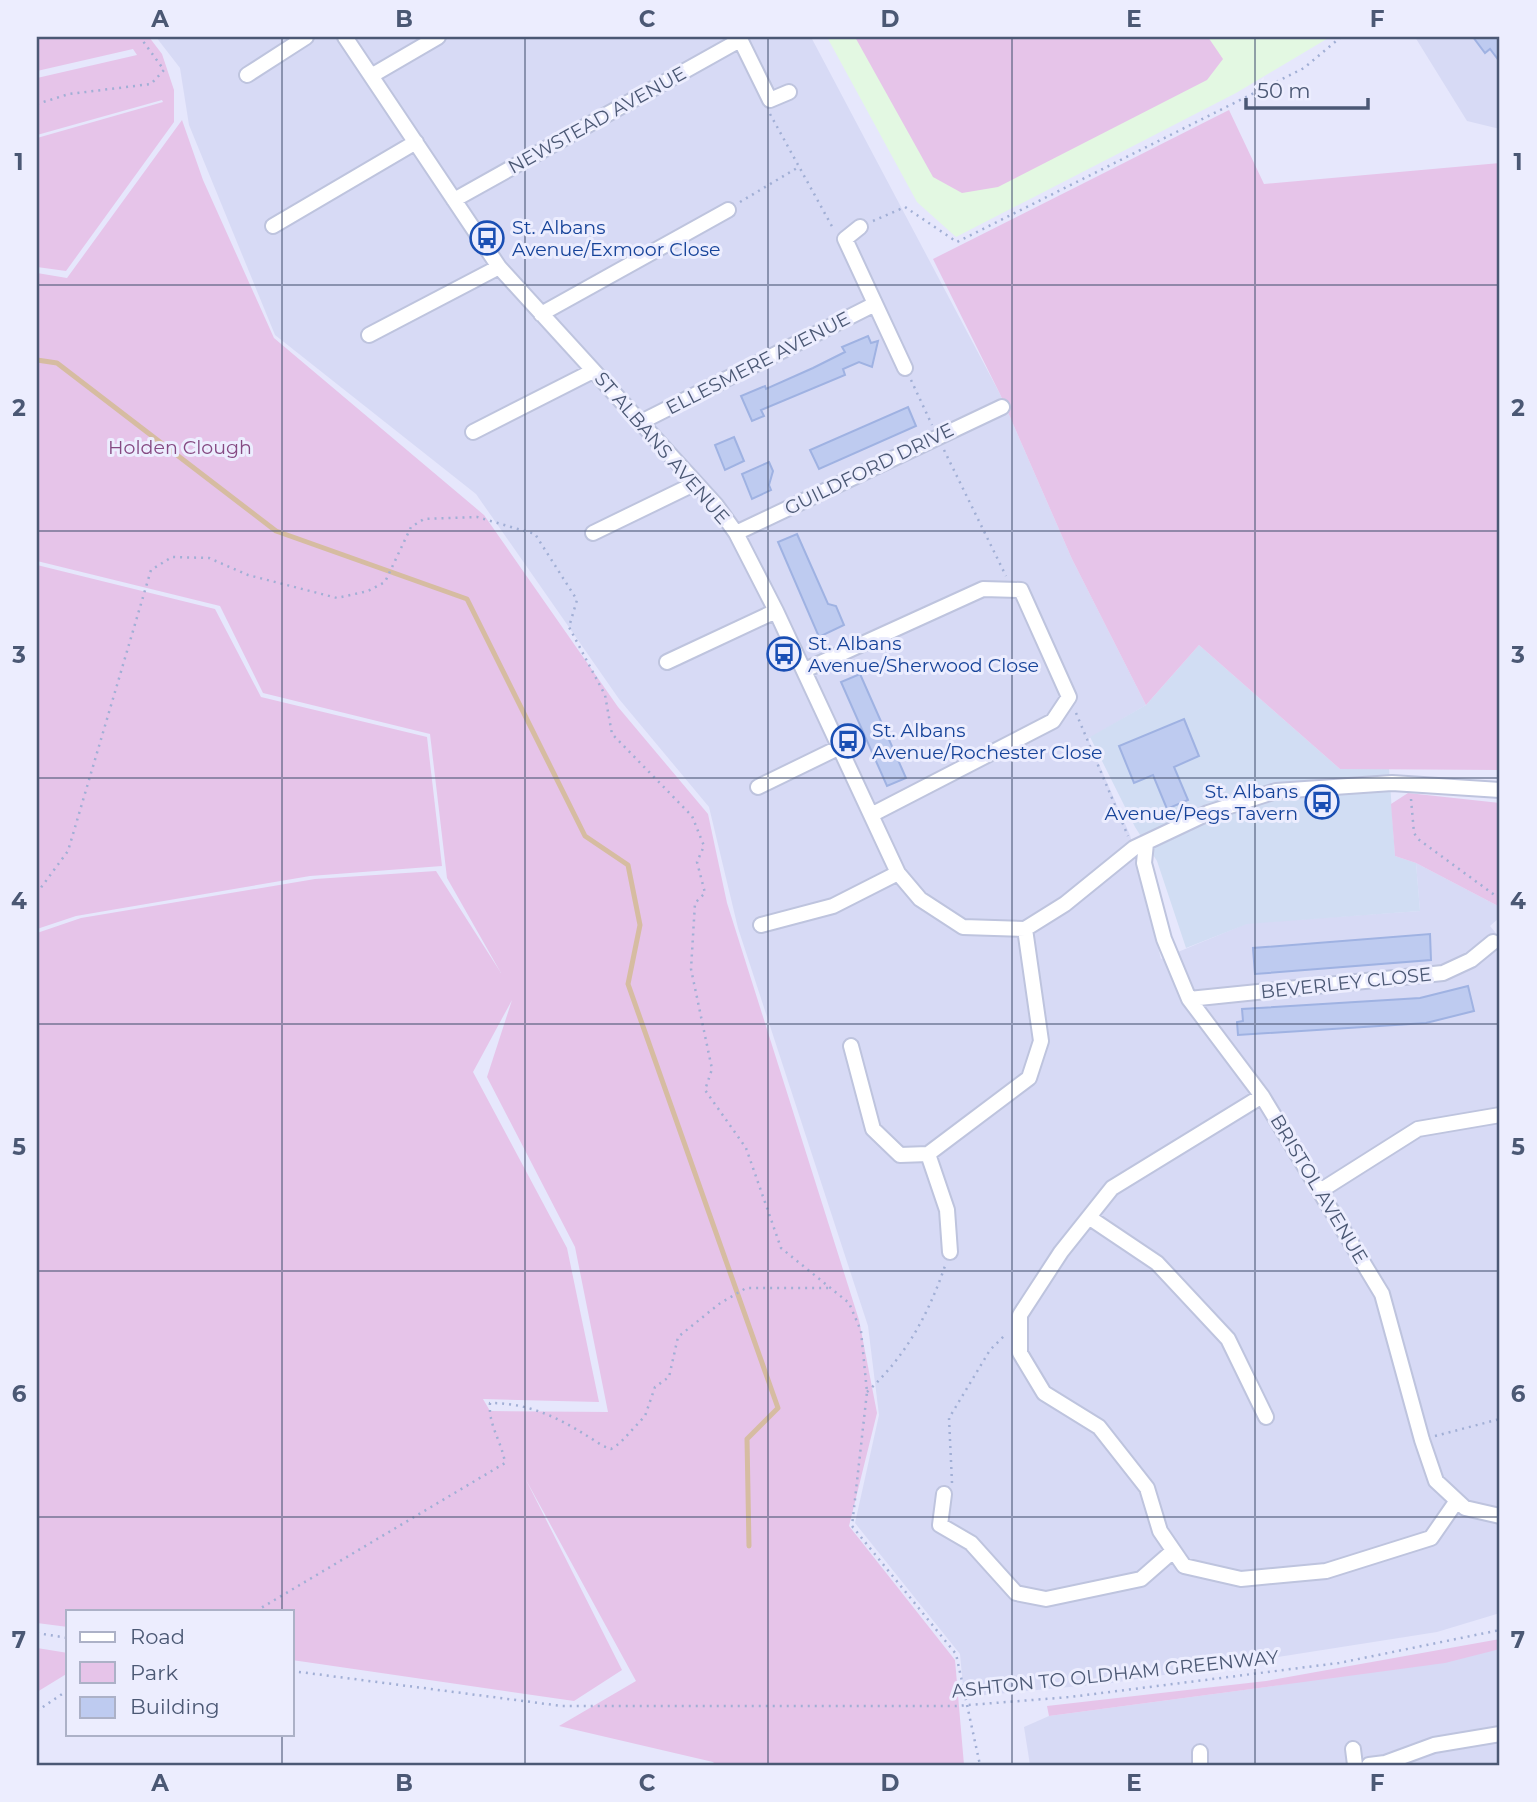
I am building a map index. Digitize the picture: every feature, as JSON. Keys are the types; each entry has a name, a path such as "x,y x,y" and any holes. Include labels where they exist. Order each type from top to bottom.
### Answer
{"street":[{"path":"247,75 306,37"},
{"name":"ST ALBANS AVENUE","path":"345,37 499,267 696,483 736,533 805,670 898,873 920,899 963,927 1025,929"},
{"path":"371,76 438,37"},
{"path":"739,38 770,100 789,92"},
{"name":"NEWSTEAD AVENUE","path":"454,200 739,38"},
{"path":"273,226 416,142"},
{"path":"541,314 728,209"},
{"path":"860,227 845,239 905,368"},
{"path":"369,335 499,267"},
{"name":"ELLESMERE AVENUE","path":"641,422 875,304"},
{"path":"472,432 593,371"},
{"name":"GUILDFORD DRIVE","path":"736,533 937,435 1002,407"},
{"path":"593,533 696,483"},
{"path":"805,670 983,589 1021,590 1069,697 1053,722 871,815"},
{"path":"667,662 776,611"},
{"path":"758,787 840,747"},
{"path":"850,1046 873,1129 900,1155 928,1154 1029,1078 1041,1041 1025,929 1065,904 1140,846 1209,813 1276,791 1335,785 1410,784 1500,790"},
{"name":"BRISTOL AVENUE","path":"1140,846 1164,939 1189,999 1262,1097 1382,1294 1436,1481 1456,1502 1475,1513 1500,1516"},
{"path":"761,925 833,906 898,873"},
{"name":"BEVERLEY CLOSE","path":"1189,999 1443,973 1471,960 1493,942"},
{"path":"1262,1097 1112,1188 1061,1252 1020,1315 1020,1353 1044,1394 1099,1427 1147,1488 1160,1531 1184,1566 1241,1579 1326,1571 1431,1538 1456,1502"},
{"path":"1320,1191 1418,1129 1500,1115"},
{"path":"928,1154 947,1210 950,1252"},
{"path":"1090,1218 1157,1263 1228,1339 1266,1417"},
{"path":"944,1494 940,1525 971,1543 1016,1593 1046,1599 1141,1579 1173,1551"},
{"path":"1369,1765 1385,1763 1434,1745 1500,1734"},
{"path":"1353,1749 1355,1765"}],"path":[{"path":"37,104 69,94 151,85 164,70 140,37"},
{"path":"860,227 905,207 957,242 1304,68 1340,37"},
{"path":"770,100 770,116 797,167 829,226 845,239"},
{"path":"728,209 797,167"},
{"path":"905,368 1013,590"},
{"path":"37,893 68,851 151,570 172,557 209,558 248,575 338,598 368,591 384,582 411,527 424,519 477,517 535,534 577,600 575,616 569,627 605,695 612,734 692,816 704,846 697,862 705,893 695,903 691,970 712,1069 705,1090 746,1148 781,1248 849,1303 861,1331 867,1392 852,1526 956,1654 980,1765"},
{"path":"1069,697 1140,846"},
{"path":"1410,784 1414,833 1418,839 1500,899"},
{"path":"867,1392 894,1367 933,1302 950,1252"},
{"path":"258,1610 505,1463 503,1450 488,1418 489,1403 515,1403 541,1415 557,1416 611,1449 645,1416 655,1387 668,1377 678,1337 719,1304 747,1288 830,1288"},
{"path":"944,1494 953,1482 948,1418 1002,1335"},
{"path":"1422,1440 1500,1419"},
{"name":"ASHTON TO OLDHAM GREENWAY","path":"294,1671 562,1706 967,1705 1070,1697 1339,1663 1500,1630"},
{"path":"37,1633 66,1639"},
{"path":"37,1712 66,1691"}],"shaded area":[{"path":"156,37 811,37 1000,394 1072,559 1146,705 1088,739 1130,835 1161,959 1248,923 1420,911 1416,863 1500,907 1500,917 1490,926 1500,938 1500,1613 1437,1632 1112,1683 964,1697 960,1654 855,1523 879,1415 868,1326 738,928 709,807 619,699 476,494 275,335 189,125 180,68"},
{"path":"827,37 1330,37 1236,93 956,237 917,202"},
{"path":"1415,37 1500,37 1500,129 1467,121"},
{"path":"1199,645 1340,769 1389,768 1395,856 1416,863 1420,911 1247,924 1186,948 1157,861 1135,827 1090,737 1146,705"},
{"path":"1500,1649 1500,1765 1030,1765 1024,1727 1049,1716 1273,1686"}],"green space":[{"path":"37,37 149,37 162,54 174,90 174,122 66,271 37,267 37,138 163,102 162,100 37,135 37,78 137,55 133,49 37,71"},
{"path":"855,37 1208,37 1223,59 1207,80 998,187 962,193 933,177"},
{"path":"1229,110 1264,184 1500,163 1500,770 1340,769 1199,645 1146,705 1072,559 1000,394 933,259"},
{"name":"Holden Clough","path":"182,120 203,180 274,338 484,515 618,707 708,814 727,903 859,1320 877,1413 849,1526 955,1660 964,1765 716,1765 713,1762 559,1726 636,1681 525,1478 622,1670 574,1701 294,1660 294,1610 66,1610 66,1627 37,1623 37,933 81,918 315,879 436,871 501,973 447,878 430,734 263,693 220,606 37,561 37,273 67,278","holes":["512,1000 487,1077 575,1247 608,1412 490,1411 483,1399 599,1402 567,1248 473,1072"]},
{"path":"37,565 215,609 261,697 427,737 442,866 310,876 76,916 37,929"},
{"path":"1408,793 1500,803 1500,907 1416,863 1395,856 1391,804"},
{"path":"1500,1639 1500,1649 1445,1663 1049,1716 1047,1706 1266,1681"},
{"path":"37,1648 66,1653 66,1674 37,1692"}],"building":[{"path":"1473,37 1500,37 1500,62 1490,49 1485,53"},
{"path":"868,336 871,343 878,341 872,367 859,362 843,369 845,375 761,410 764,416 752,421 741,396 765,386 766,389 813,368 845,352 842,347"},
{"path":"908,407 916,426 819,469 810,450"},
{"path":"734,437 744,461 725,470 715,445"},
{"path":"769,462 773,471 769,485 771,490 752,499 742,474"},
{"path":"797,534 828,604 836,606 844,625 819,637 778,542"},
{"path":"860,674 906,778 887,786 841,682"},
{"path":"1184,719 1199,756 1174,767 1188,800 1167,809 1153,775 1134,783 1119,746"},
{"path":"1430,934 1431,960 1255,974 1253,948"},
{"path":"1468,986 1474,1011 1426,1023 1238,1035 1237,1022 1243,1021 1242,1009 1420,998"}],"waterway":[{"path":"37,360 57,363 276,531 467,599 585,836 628,865 640,925 628,984 778,1408 747,1439 749,1546"}],"place":[{"name":"St. Albans Avenue/Exmoor Close","path":"487,238"},
{"name":"St. Albans Avenue/Sherwood Close","path":"784,654"},
{"name":"St. Albans Avenue/Rochester Close","path":"848,741"},
{"name":"St. Albans Avenue/Pegs Tavern","path":"1322,802"}]}
